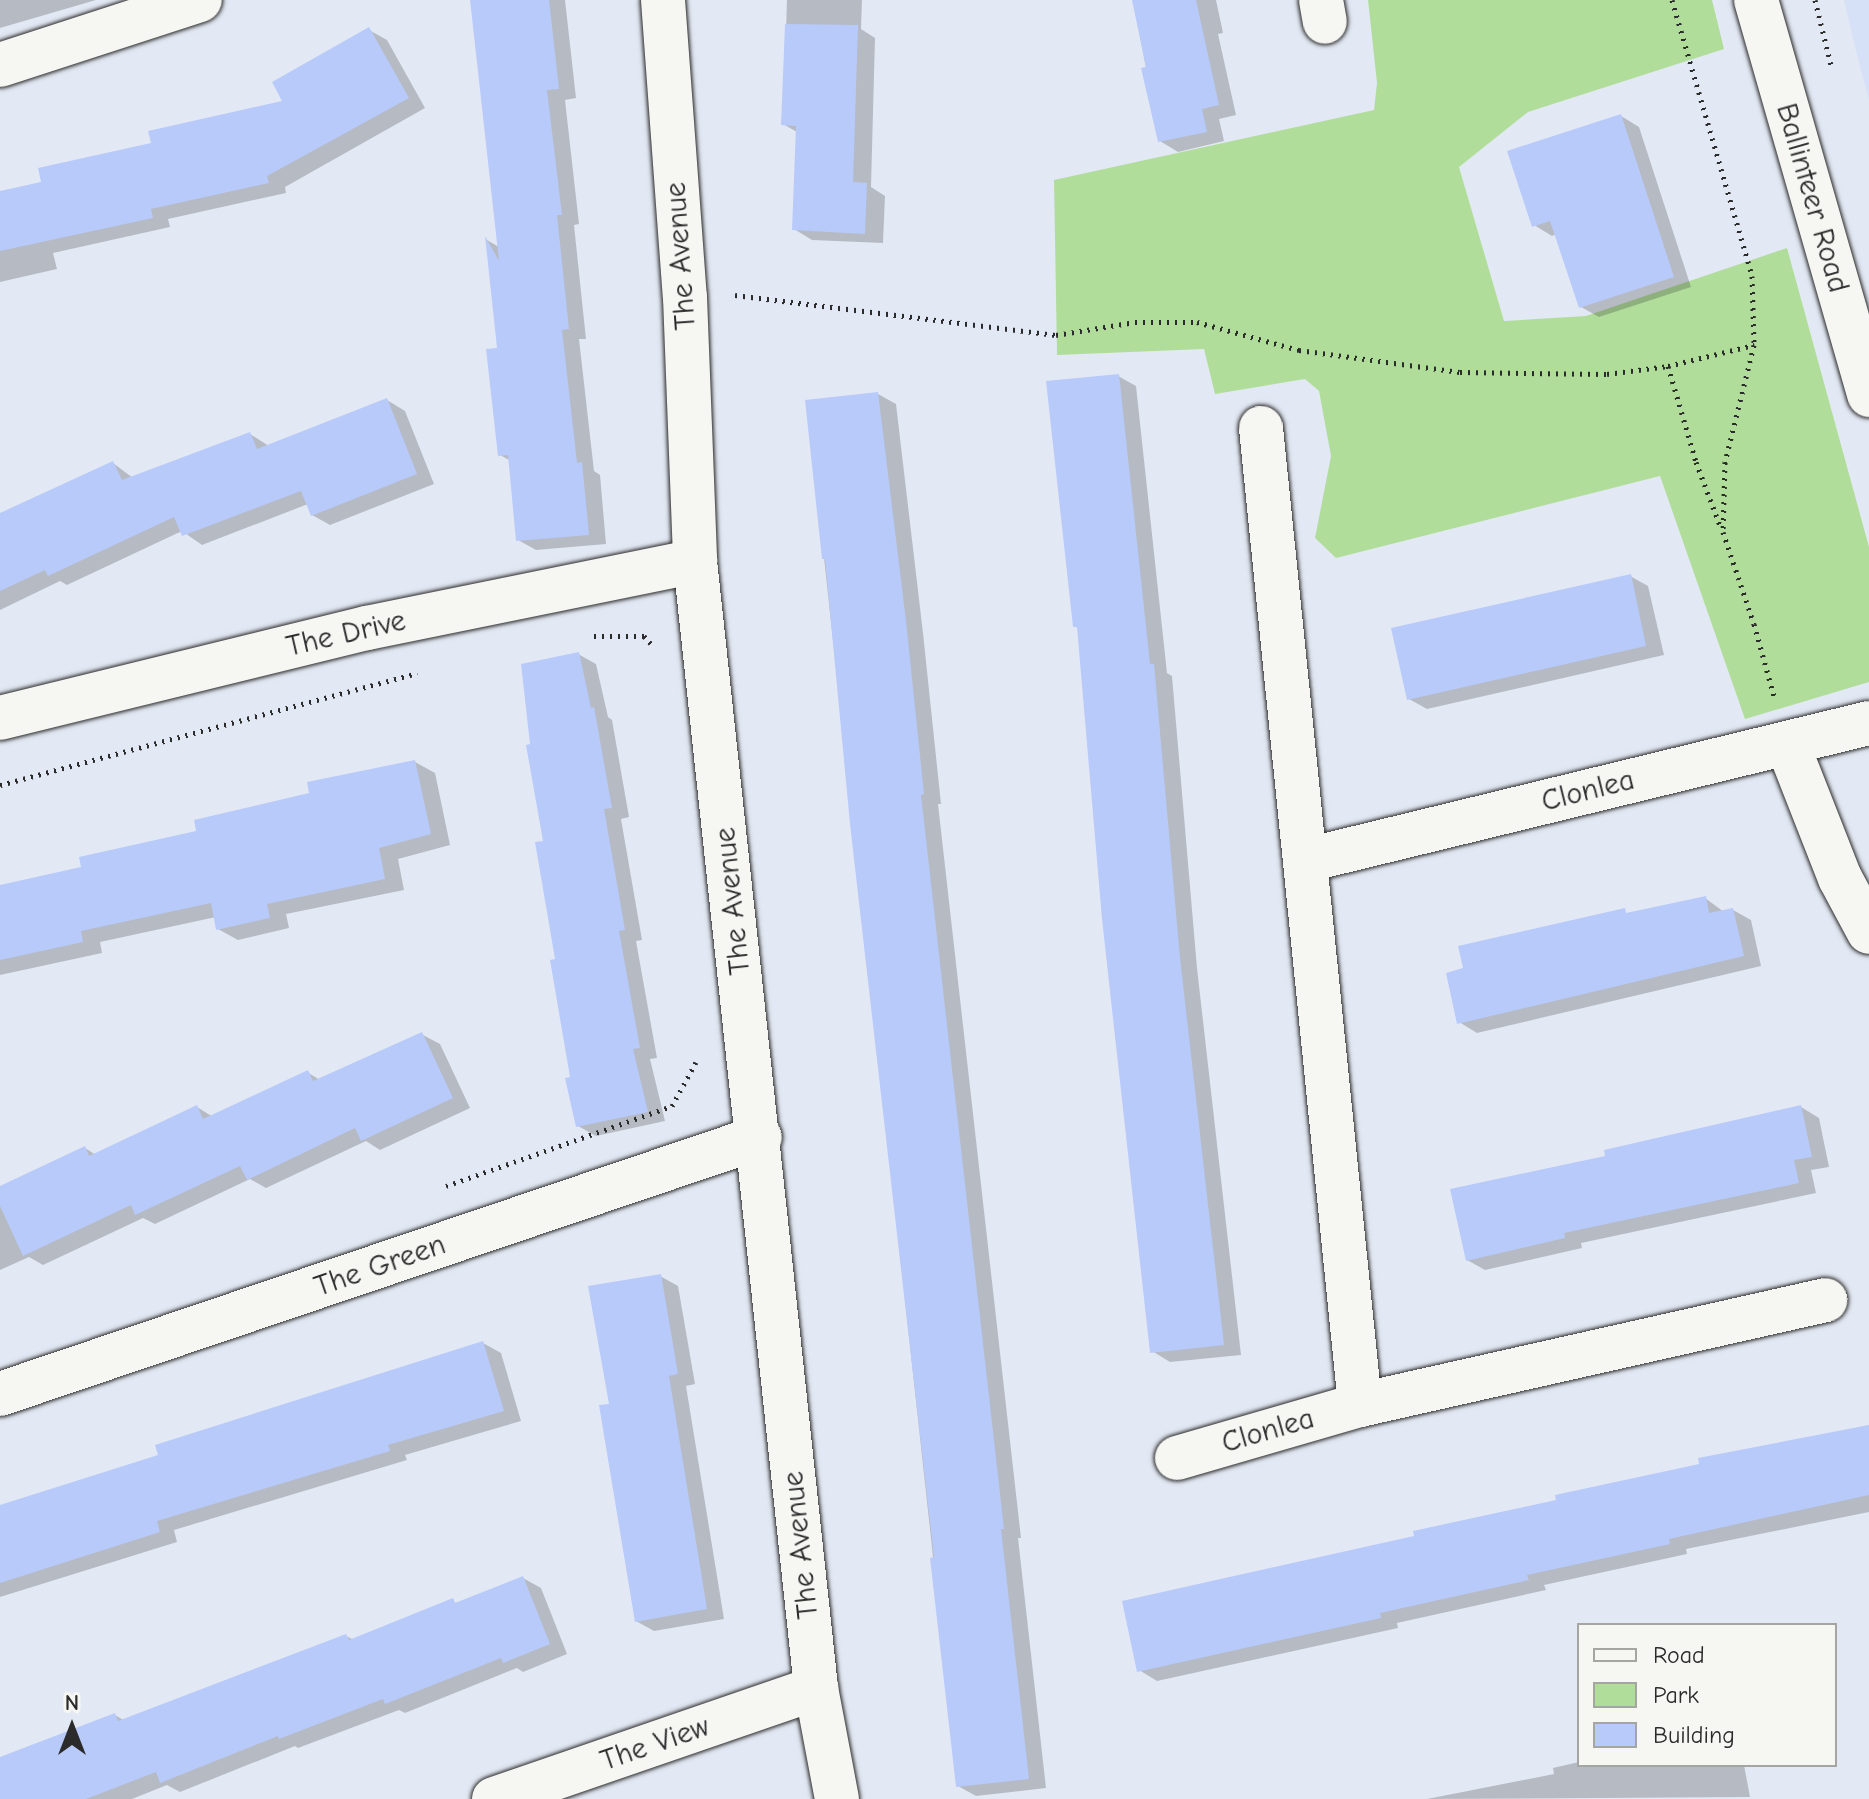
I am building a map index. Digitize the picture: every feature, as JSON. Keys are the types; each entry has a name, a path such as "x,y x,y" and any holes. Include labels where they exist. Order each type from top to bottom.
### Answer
{"street":[{"path":"0,65 200,0"},
{"name":"The Avenue","path":"663,0 685,297 695,561 760,1137 816,1688 837,1799"},
{"name":"Ballinteer Road","path":"1756,0 1869,395"},
{"path":"1261,428 1360,1405"},
{"name":"The Drive","path":"0,718 367,628 695,561"},
{"name":"Clonlea","path":"1307,860 1869,723"},
{"path":"1787,743 1840,878 1869,932"},
{"name":"The Green","path":"0,1394 760,1137"},
{"name":"Clonlea","path":"1177,1458 1360,1405 1825,1300"},
{"name":"The View","path":"494,1799 816,1688"}],"path":[{"path":"1672,0 1752,276 1754,345 1725,462 1723,532"},
{"path":"730,295 1056,335 1135,322 1197,322 1299,350 1460,372 1548,375 1668,366 1754,345"},
{"path":"1668,366 1696,462 1754,624 1787,743"},
{"path":"584,636 644,636 653,647"},
{"path":"0,785 431,670"},
{"path":"433,1190 672,1106 702,1051"}],"shaded area":[{"path":"1844,0 1869,0 1869,100 1856,51"}],"green space":[{"path":"1368,0 1712,0 1724,49 1528,112 1459,167 1504,321 1586,316 1787,248 1869,547 1869,682 1745,719 1660,476 1336,558 1315,538 1331,456 1319,391 1305,379 1215,394 1204,349 1057,355 1054,180 1374,110 1377,83"}],"building":[{"path":"470,0 549,0 559,89 547,90 562,215 557,215 569,329 562,330 577,463 582,462 589,535 516,541 508,455 498,456 486,349 497,348 485,236 499,261"},
{"path":"1132,0 1196,0 1219,105 1202,109 1207,132 1158,142 1141,68 1146,67"},
{"path":"785,24 858,25 853,182 867,183 865,234 792,230 796,126 781,125"},
{"path":"369,27 409,98 267,176 269,183 151,209 153,218 0,251 0,191 41,182 38,168 151,143 148,131 282,101 272,82"},
{"path":"1621,114 1674,277 1579,308 1550,221 1532,227 1507,151"},
{"path":"1119,374 1150,664 1154,664 1180,958 1224,1345 1150,1353 1102,919 1077,627 1073,627 1046,381"},
{"path":"878,392 906,621 924,794 921,795 1004,1529 1001,1529 1029,1779 956,1787 930,1558 934,1557 805,400"},
{"path":"387,398 417,474 311,516 301,491 182,536 174,517 48,576 45,570 0,591 0,513 113,461 122,480 250,432 257,449"},
{"path":"1631,574 1646,646 1407,700 1391,628"},
{"path":"579,652 591,708 594,707 612,808 604,809 625,930 619,931 640,1048 633,1049 648,1112 576,1127 565,1078 570,1077 550,960 555,959 535,842 543,841 526,745 530,744 521,664"},
{"path":"415,760 431,834 379,848 385,879 267,904 270,918 216,930 211,903 81,931 83,942 0,960 0,885 81,867 79,857 196,831 194,820 309,793 307,782"},
{"path":"1706,896 1709,913 1733,908 1744,956 1457,1024 1446,973 1463,968 1458,946 1625,908 1626,913"},
{"path":"422,1032 453,1098 361,1141 355,1128 247,1180 240,1166 135,1215 131,1205 23,1256 0,1206 0,1186 85,1146 89,1156 197,1105 203,1119 308,1070 313,1081"},
{"path":"1801,1105 1812,1157 1794,1160 1799,1183 1564,1233 1565,1238 1466,1261 1450,1189 1605,1156 1604,1150"},
{"path":"661,1274 678,1374 669,1376 707,1609 635,1622 599,1405 609,1404 588,1286"},
{"path":"483,1341 504,1411 388,1445 390,1451 157,1521 160,1532 0,1583 0,1505 158,1455 155,1445"},
{"path":"1869,1425 1869,1495 1669,1539 1670,1544 1527,1575 1529,1580 1380,1613 1381,1618 1137,1672 1122,1601 1414,1536 1413,1531 1556,1500 1555,1495 1699,1464 1698,1458"},
{"path":"523,1576 550,1644 503,1663 501,1658 385,1704 383,1699 279,1739 278,1736 160,1783 156,1772 86,1799 0,1799 0,1757 115,1713 118,1721 346,1634 349,1640 453,1598 455,1603"}]}
